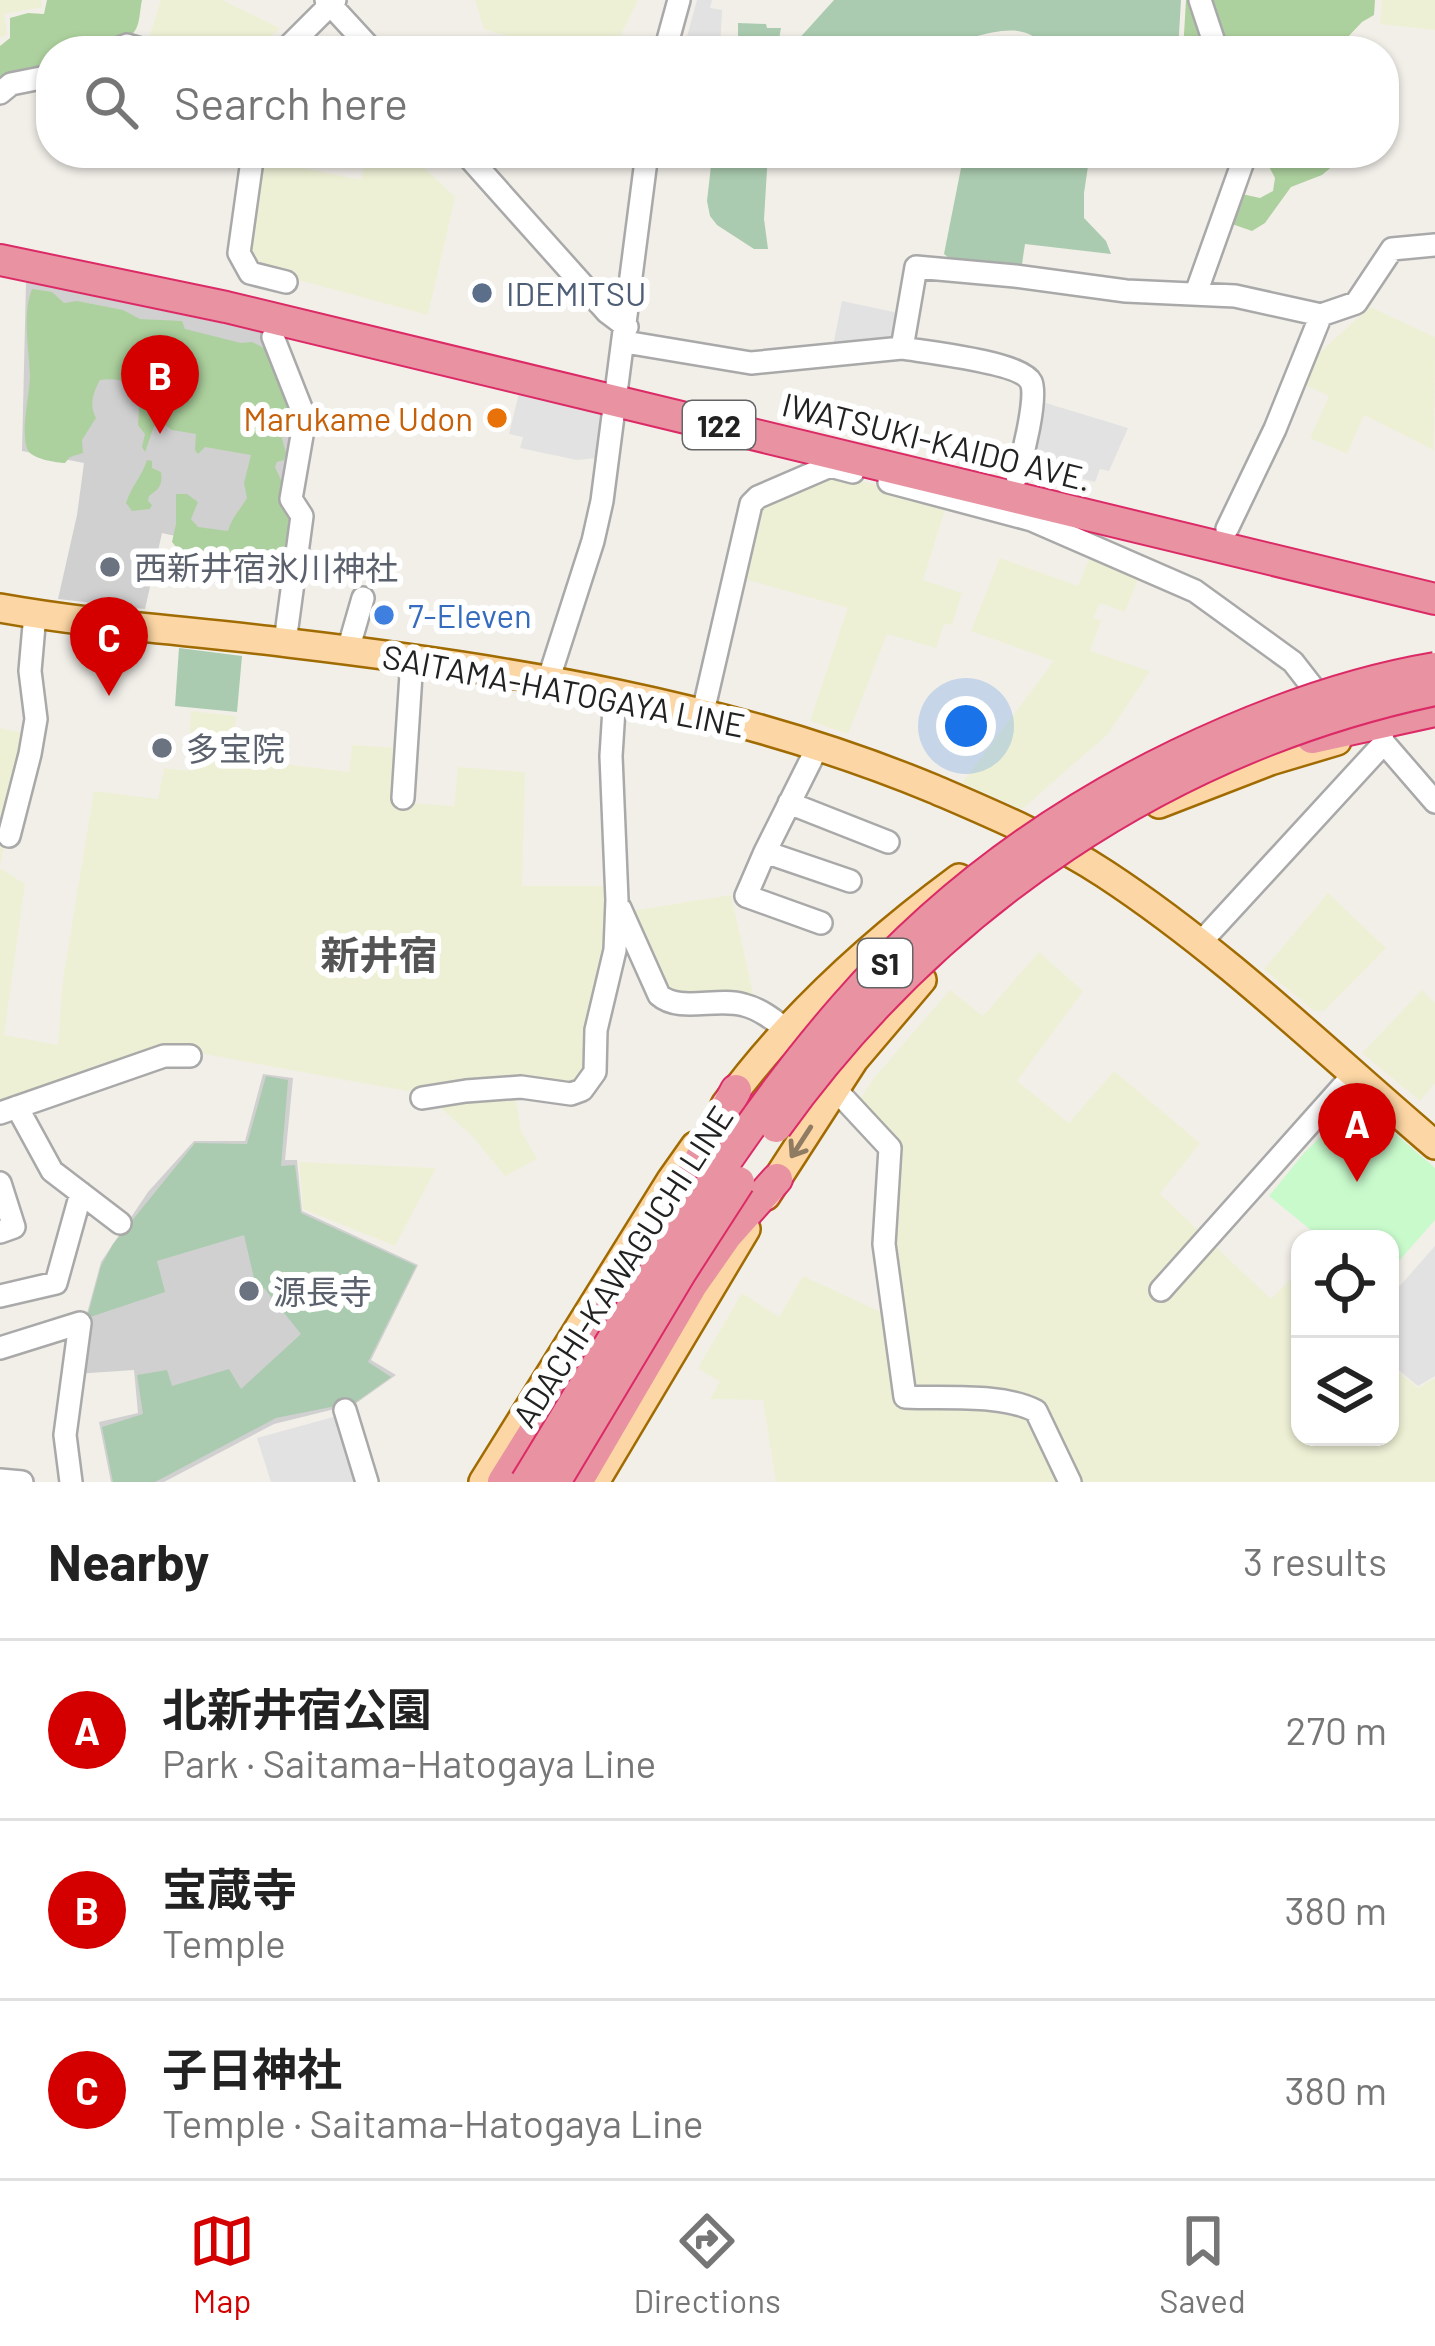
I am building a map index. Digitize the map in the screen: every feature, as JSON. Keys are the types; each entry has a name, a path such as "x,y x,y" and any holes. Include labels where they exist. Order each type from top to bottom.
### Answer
{"highway":[{"name":"IWATSUKI-KAIDO AVE.","path":"0,242 207,284 618,392 832,459 1035,511 1435,598"},
{"name":"IWATSUKI-KAIDO AVE.","path":"0,260 1017,476 1435,578"},
{"name":"S1","path":"526,1482 739,1144 796,1064 884,964 984,874 1094,799 1205,742 1352,687 1435,662"},
{"name":"S1","path":"555,1482 681,1272 795,1101 842,1043 954,930 1047,857 1122,809 1209,764 1278,734 1435,690"},
{"path":"1122,809 1279,747 1342,729 1435,716"},
{"path":"503,1482 681,1196 736,1090"},
{"path":"577,1482 692,1285 727,1235 777,1179"}],"main road":[{"name":"SAITAMA-HATOGAYA LINE","path":"0,608 348,650 615,693 703,712 910,779 1022,829 1104,873 1201,942 1435,1145"},
{"name":"ADACHI-KAWAGUCHI LINE","path":"483,1482 671,1180 736,1090 787,1030 897,924 1022,829 1168,747 1314,689 1435,662"},
{"path":"595,1482 854,1060 960,940 1018,891 1147,808 1270,761 1382,736 1435,716"}],"street":[{"path":"668,36 679,0"},
{"path":"1200,0 1212,36"},
{"path":"298,36 331,2 360,36"},
{"path":"0,93 11,84 36,79"},
{"path":"251,168 239,253 250,273 286,282"},
{"path":"478,168 626,334 751,363 902,348 963,358 1029,377 1034,388 1017,476"},
{"path":"548,681 600,515 645,168"},
{"path":"1196,293 1241,168"},
{"path":"902,348 916,267 1126,291 1235,296 1321,315 1356,303 1393,248 1435,245"},
{"path":"1227,529 1275,429 1321,315"},
{"path":"273,337 305,418 291,500 302,516 285,642"},
{"path":"703,712 751,504 832,459"},
{"path":"1035,511 1195,590 1293,662 1314,689"},
{"path":"348,650 363,598"},
{"path":"9,836 36,718 30,671 35,614"},
{"path":"403,798 412,659"},
{"path":"422,1098 506,1088 571,1094 582,1090 595,1072 596,1030 614,950 617,900 611,801 615,693"},
{"path":"1201,942 1382,736 1435,802"},
{"path":"818,746 746,896 821,923"},
{"path":"789,803 888,842"},
{"path":"765,852 850,881"},
{"path":"617,900 664,1000 748,1005 787,1030"},
{"path":"120,1223 52,1171 8,1110 164,1056 190,1056"},
{"path":"1161,1291 1353,1075"},
{"path":"836,1090 890,1148 884,1244 905,1397 1025,1405 1036,1411 1070,1482"},
{"path":"0,1183 14,1227 0,1232"},
{"path":"0,1297 56,1283 81,1193"},
{"path":"0,1346 80,1323 65,1435 71,1482"},
{"path":"345,1410 368,1482"}],"shaded area":[{"path":"697,0 712,0 710,8 722,10 721,36 687,36"},
{"path":"26,282 268,333 299,417 291,562 162,533 145,609 58,599 84,463 22,451"},
{"path":"842,301 903,314 896,340 833,346"},
{"path":"519,393 600,413 597,458 577,460 520,448 523,437 509,434"},
{"path":"1039,401 1128,428 1109,471 1100,469 1095,482 1025,464"},
{"name":"源長寺","path":"263,1074 293,1078 285,1160 297,1160 302,1211 418,1265 371,1360 396,1375 355,1404 274,1424 164,1482 111,1482 99,1422 138,1413 134,1370 75,1374 101,1262 148,1192 194,1141 245,1141"},
{"path":"1435,1246 1435,1376 1418,1386 1399,1370 1399,1287"},
{"path":"337,1416 357,1482 271,1482 257,1438"}],"green space":[{"path":"0,0 41,0 42,7 4,14 7,34 0,38"},
{"path":"47,0 142,0 131,36 36,36 36,73 0,84 0,46 10,38 10,18 44,14"},
{"path":"161,0 222,0 280,28 272,36 150,36"},
{"path":"475,0 638,0 620,36 507,36 484,29"},
{"path":"834,0 1181,0 1179,36 1032,36 1014,30 976,36 801,36"},
{"path":"1186,0 1375,0 1374,15 1349,36 1184,36"},
{"path":"1382,0 1435,0 1435,30 1380,24"},
{"path":"738,23 781,28 780,36 738,36"},
{"path":"258,168 303,168 361,180 364,168 424,168 455,197 428,315 254,268 246,253"},
{"path":"711,168 767,168 764,219 768,249 754,249 717,225 707,201"},
{"path":"961,168 1088,168 1084,218 1106,241 1111,254 1025,244 1022,264 944,254"},
{"path":"1270,168 1330,168 1291,187 1265,223 1252,231 1229,223 1242,194 1260,198 1273,191 1275,178"},
{"path":"32,289 52,292 64,303 123,310 140,319 182,321 185,329 266,349 274,359 294,426 281,435 286,453 275,467 285,489 279,502 290,516 288,551 279,562 177,548 172,542 176,494 187,494 198,502 191,519 198,527 228,531 247,498 244,483 251,455 205,447 198,454 196,434 165,425 154,426 145,452 145,434 138,425 140,395 127,383 100,380 93,399 96,418 82,440 83,453 65,463 29,452 25,437 30,376 27,321"},
{"path":"1370,307 1435,337 1434,450 1364,415 1347,454 1310,438 1329,396 1305,385 1316,356"},
{"path":"147,460 161,472 161,483 149,496 150,509 132,511 126,503"},
{"path":"833,474 947,503 923,580 962,593 952,625 944,624 936,648 887,634 848,734 810,721 848,608 741,578 759,506"},
{"path":"1092,552 1140,574 1125,612 1100,603 1093,618 1101,620 1090,651 1150,671 1107,735 1022,809 962,783 1054,661 971,631 1000,558 1078,586"},
{"path":"179,648 242,656 237,712 175,706"},
{"path":"191,711 236,716 233,758 349,772 352,745 400,748 396,802 454,806 458,767 525,772 522,886 610,886 611,916 592,1050 581,1085 423,1094 165,1047 0,1107 0,868 25,884 4,1035 58,1045 63,979 94,791 158,799 164,768 188,771"},
{"path":"0,728 28,734 0,866"},
{"path":"1328,893 1386,948 1324,1011 1314,1011 1264,969"},
{"path":"731,895 754,998 668,992 631,911"},
{"path":"1039,952 1083,991 1017,1081 1069,1123 1114,1071 1200,1143 1160,1194 1271,1299 1291,1279 1291,1446 1399,1446 1399,1372 1418,1388 1435,1378 1435,1482 776,1482 763,1400 710,1399 720,1382 698,1368 742,1293 779,1317 803,1276 894,1318 888,1248 895,1145 856,1105 950,990 983,1016"},
{"path":"1422,990 1435,1003 1435,1083 1420,1101 1362,1053"},
{"name":"源長寺","path":"266,1076 288,1080 281,1166 295,1165 301,1213 416,1266 368,1362 391,1377 356,1402 276,1418 155,1482 113,1482 102,1427 143,1414 137,1375 167,1370 172,1386 229,1369 241,1389 301,1334 264,1288 257,1291 244,1235 157,1261 165,1292 87,1318 101,1266 113,1244 195,1143 247,1144"},
{"path":"514,1091 521,1131 537,1159 505,1176 472,1136 434,1102"},
{"path":"1357,1101 1435,1168 1435,1220 1399,1261 1399,1230 1311,1230 1269,1196"},
{"path":"299,1162 436,1168 395,1246 303,1209"}],"place":[{"name":"IDEMITSU","path":"482,293"},
{"name":"Marukame Udon","path":"497,418"},
{"name":"宝蔵寺","path":"160,434"},
{"name":"西新井宿氷川神社","path":"110,567"},
{"name":"7-Eleven","path":"384,615"},
{"name":"子日神社","path":"109,696"},
{"name":"多宝院","path":"162,748"},
{"name":"北新井宿公園","path":"1357,1182"},
{"name":"源長寺","path":"249,1291"}],"district":[{"name":"新井宿","path":"379,953"}]}
